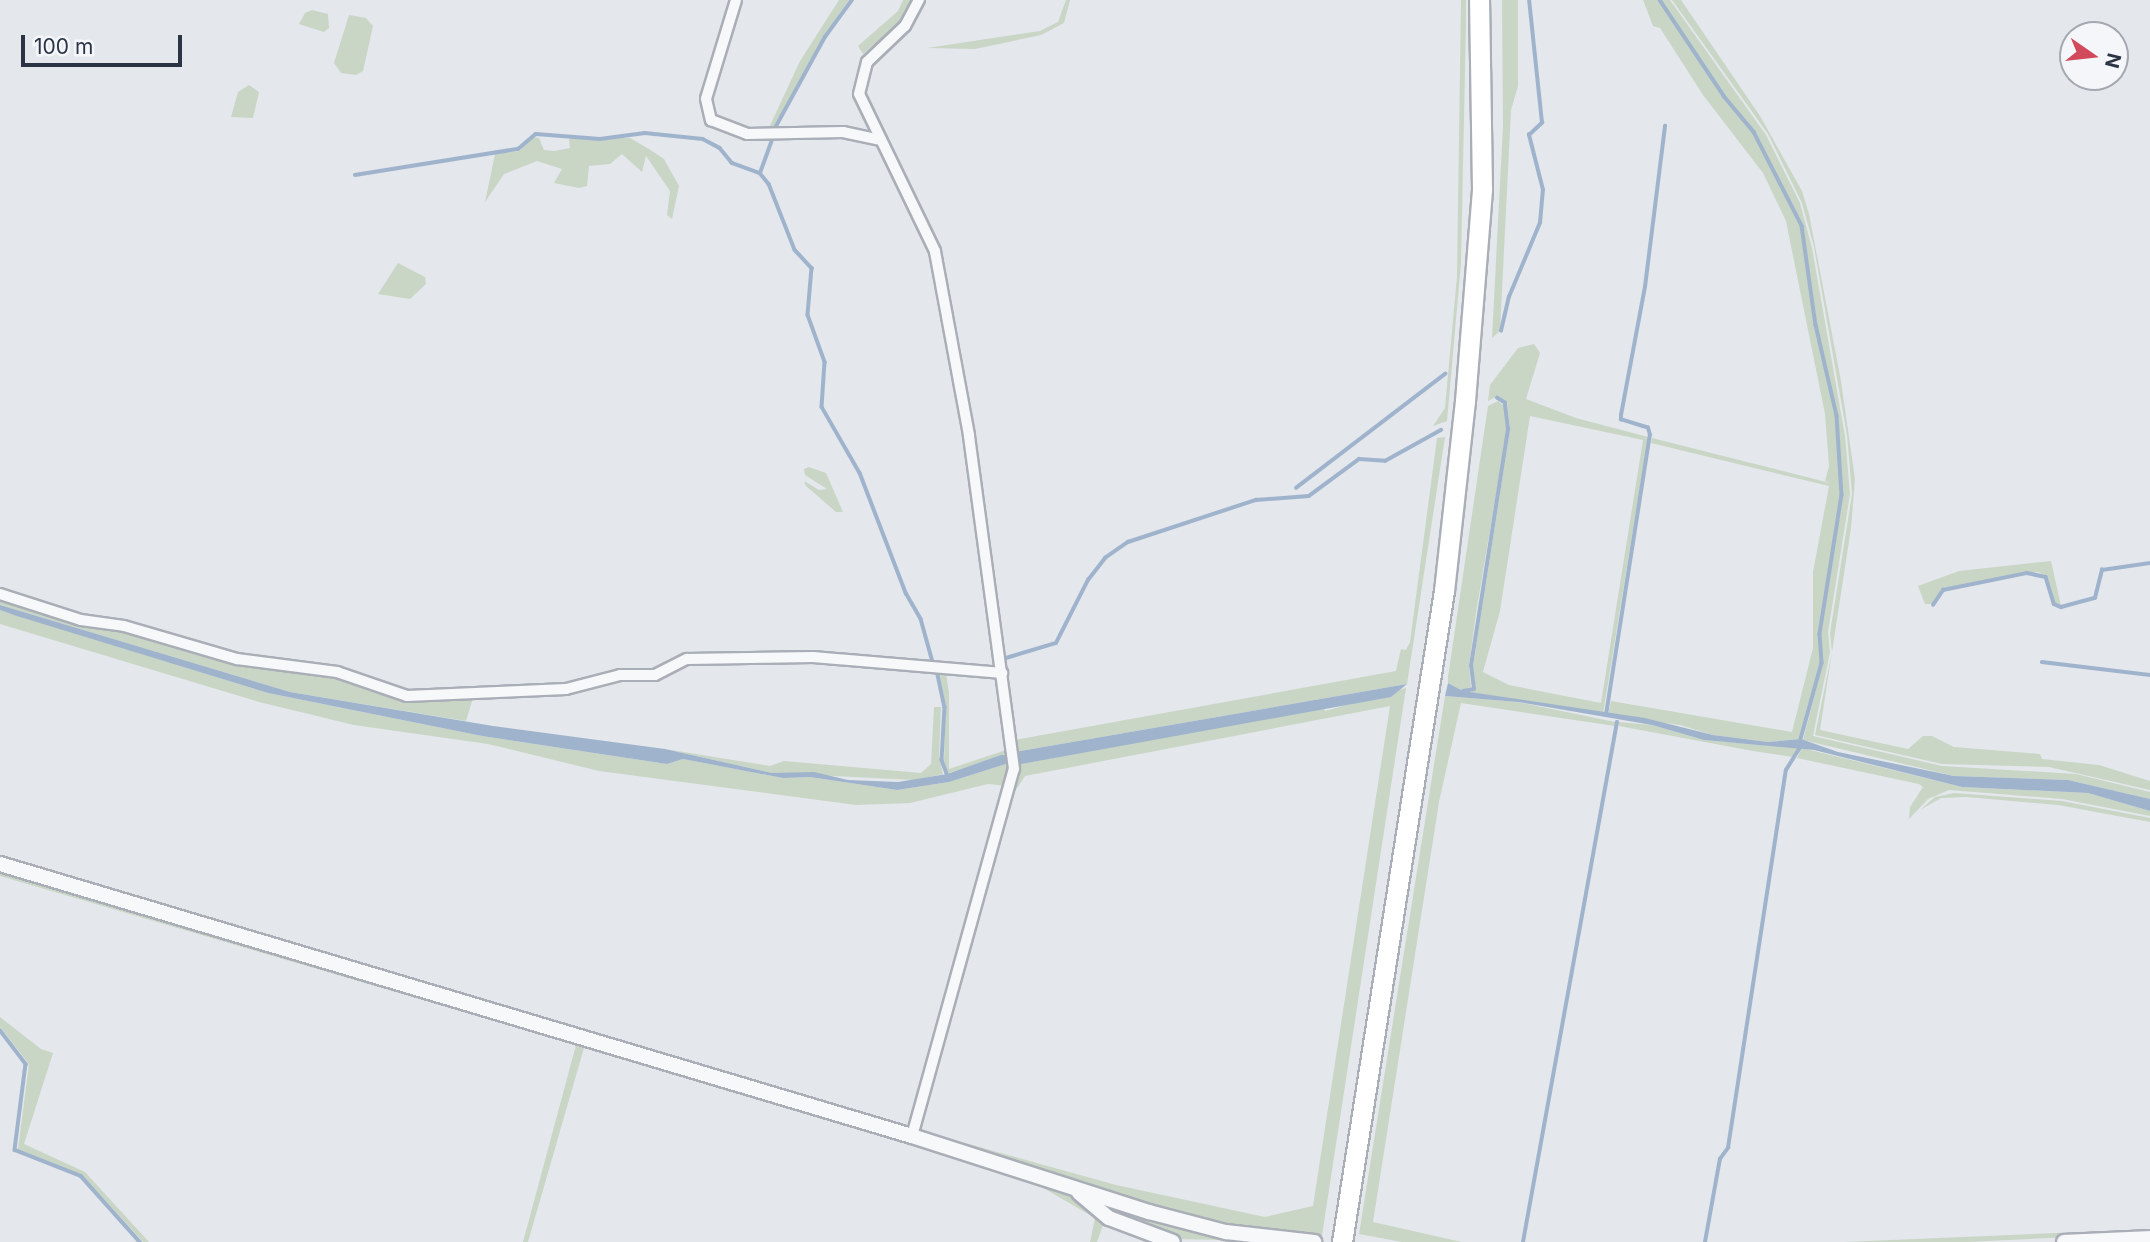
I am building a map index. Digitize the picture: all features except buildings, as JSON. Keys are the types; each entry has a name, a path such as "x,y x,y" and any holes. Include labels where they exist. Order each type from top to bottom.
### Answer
{"highway":[{"path":"1342,1242 1444,591 1462,428 1482,189 1479,0"}],"street":[{"path":"736,0 706,99 711,121 747,134 843,132 881,139"},
{"path":"912,1136 1014,769 969,435 935,251 863,107 862,71 905,26 919,0"},
{"path":"0,594 81,620 124,626 237,659 337,671 407,696 566,689 620,675 655,675 687,659 813,657 1002,673"},
{"path":"0,864 912,1136 1073,1188 1226,1232 1314,1242"},
{"path":"1073,1188 1109,1218 1173,1242"},
{"path":"2064,1242 2150,1238"}],"green space":[{"path":"839,0 849,0 824,36 772,131 767,132 800,61"},
{"path":"903,0 913,0 902,21 863,54 858,46 898,11"},
{"path":"1066,0 1070,0 1064,23 1041,35 975,49 927,48 1040,31 1058,22"},
{"path":"1461,0 1466,0 1461,263 1447,421 1433,426 1445,408 1457,276"},
{"path":"1502,0 1518,0 1518,86 1511,110 1500,331 1492,338 1503,126"},
{"path":"1643,0 1659,0 1723,96 1753,133 1801,227 1815,326 1834,403 1842,495 1819,634 1821,663 1800,739 1768,742 1713,735 1680,725 1608,715 1611,701 1792,732 1813,648 1813,572 1829,486 1651,443 1652,438 1830,483 1825,481 1829,466 1825,414 1786,221 1763,173 1703,95 1660,28 1653,26"},
{"path":"1661,0 1670,0 1766,135 1800,203 1812,248 1845,436 1850,494 1828,632 1830,652 1813,736 1942,766 2076,774 2150,792 2150,799 2068,780 1954,776 1803,740 1823,663 1821,634 1843,495 1838,416 1817,325 1803,226 1755,131 1724,95"},
{"path":"1672,0 1681,0 1760,116 1802,191 1809,214 1841,381 1855,479 1851,528 1832,652 1830,633 1852,494 1847,435 1814,247 1802,203 1768,134"},
{"path":"312,10 328,14 329,28 324,32 299,24 305,13"},
{"path":"349,15 366,18 373,26 363,71 356,75 341,73 334,63"},
{"path":"249,85 259,92 253,118 231,117 238,92"},
{"path":"533,137 539,138 544,150 570,148 569,139 582,138 630,138 649,149 664,159 679,186 672,219 667,215 670,191 646,156 642,172 622,154 610,164 589,166 587,186 579,188 554,183 562,169 537,161 504,174 485,202 495,154 519,151"},
{"path":"398,263 425,277 426,284 410,299 378,294"},
{"path":"1534,344 1540,353 1526,399 1576,418 1648,437 1603,714 1469,692 1476,690 1473,666 1510,429 1507,402 1498,396 1488,401 1490,385 1518,348","holes":["1530,416 1643,440 1601,703 1509,685 1483,672 1500,611"]},
{"path":"1498,401 1505,407 1507,429 1476,613 1469,666 1471,687 1461,690 1448,683 1448,677 1488,406"},
{"path":"1445,437 1407,684 1015,752 1014,740 1396,671 1401,649 1406,650 1410,642 1437,438"},
{"path":"809,467 826,473 843,512 836,512 806,486 804,481 819,490 827,489 805,475 804,469"},
{"path":"2051,561 2061,606 2055,603 2047,576 2038,572 1943,588 1932,604 1925,604 1918,586 1959,571"},
{"path":"0,597 107,626 330,674 379,692 473,698 466,721 290,692 0,605"},
{"path":"0,610 268,693 482,736 667,764 683,759 783,778 810,777 897,790 949,782 1009,763 1007,786 988,784 910,803 856,805 599,771 488,744 354,725 259,702 0,624"},
{"path":"1832,653 1820,730 1908,749 1923,736 1932,736 1954,747 2040,754 2042,759 2099,765 2150,781 2150,790 2049,767 1942,764 1815,735"},
{"path":"939,674 946,674 949,693 949,769 1006,750 1008,755 948,773 944,760 946,706"},
{"path":"1406,688 1321,1242 1176,1239 1114,1216 1095,1201 1177,1216 920,1135 918,1130 1116,1185 1265,1217 1313,1206 1390,706 1025,776 1012,796 1016,765 1323,707 1325,711"},
{"path":"1445,696 1518,702 1615,722 1615,726 1461,703 1439,802 1373,1222 1462,1242 1402,1242 1359,1234"},
{"path":"934,707 941,707 939,756 943,774 915,780 772,773 665,749 770,766 784,761 921,773 931,764"},
{"path":"1619,722 1652,725 1704,740 1798,748 1793,757 1619,726"},
{"path":"1802,748 1962,787 2088,793 2150,811 2150,816 2062,799 1949,790 1928,799 1909,819 1910,807 1923,787 1919,784 1797,758"},
{"path":"1954,793 2062,801 2150,818 2150,822 2058,805 1967,797 1941,798 1920,810 1935,797"},
{"path":"0,869 1050,1185 1154,1242 1103,1225 1097,1242 1090,1242 1095,1218 1033,1182 584,1048 528,1242 523,1242 576,1045 0,876"},
{"path":"0,1017 41,1049 53,1053 24,1144 85,1172 149,1242 143,1242 82,1175 18,1149 29,1064 0,1027"},
{"path":"2150,1229 2150,1233 1967,1242 1844,1242"}],"water":[{"path":"0,605 290,692 493,726 665,749 772,773 814,772 848,780 898,782 947,774 1001,755 1008,755 1009,763 949,782 897,790 810,777 783,778 683,759 667,764 482,736 268,693 17,616 0,610"},
{"path":"1448,683 1463,691 1645,718 1713,735 1768,742 1801,739 1838,752 1954,776 2068,780 2150,799 2150,811 2088,793 1962,787 1814,750 1704,740 1652,725 1518,702 1445,696"},
{"path":"1407,684 1391,697 1016,765 1015,752"}],"waterway":[{"path":"774,130 825,37 852,0"},
{"path":"1501,331 1509,297 1540,223 1543,190 1529,135 1542,123 1529,0"},
{"path":"1660,0 1724,96 1754,132 1802,226 1816,325 1837,416 1842,495 1820,634 1822,663 1801,739"},
{"path":"1606,715 1650,435 1648,428 1621,420 1621,415 1645,287 1665,126"},
{"path":"355,175 518,149 536,134 600,139 645,133 703,139 720,148 732,163 760,173 769,184 795,250 812,268 808,315 825,362 822,407 860,473 906,593 921,619 934,666"},
{"path":"760,173 772,140"},
{"path":"1296,488 1445,374"},
{"path":"1463,691 1474,689 1471,666 1508,429 1505,403 1497,398"},
{"path":"1006,658 1056,643 1088,580 1105,558 1128,542 1256,500 1309,496 1359,459 1385,461 1441,430"},
{"path":"1933,605 1943,590 2027,573 2046,577 2054,604 2061,607 2095,598 2102,570 2150,563"},
{"path":"2042,662 2150,675"},
{"path":"938,675 945,707 942,760 947,774"},
{"path":"1523,1242 1617,722"},
{"path":"1705,1242 1720,1159 1728,1148 1786,770 1800,748"},
{"path":"0,1030 26,1064 15,1150 81,1176 140,1242"}]}
